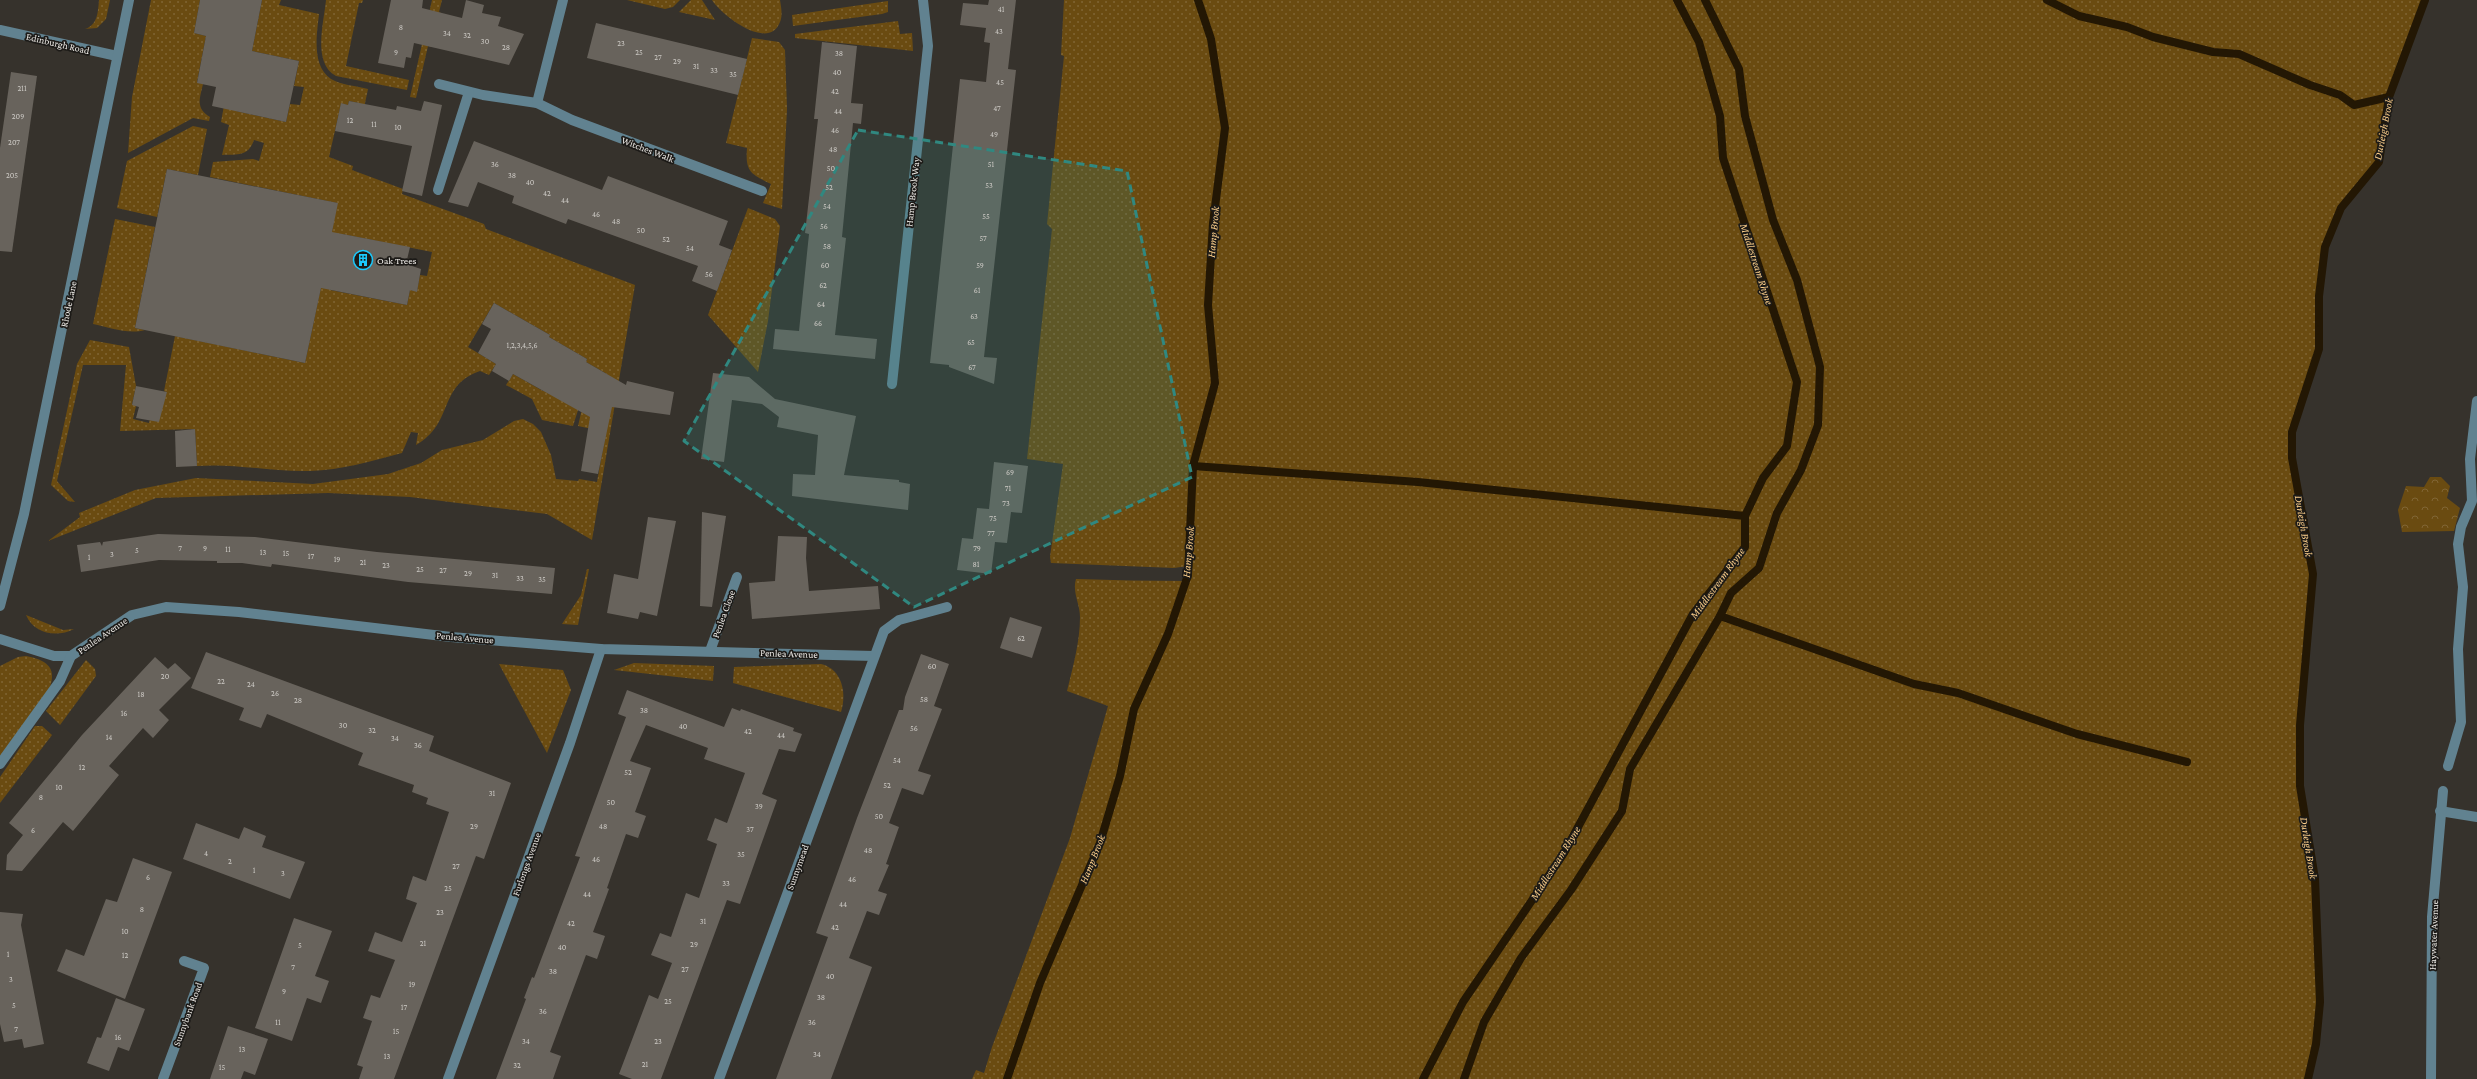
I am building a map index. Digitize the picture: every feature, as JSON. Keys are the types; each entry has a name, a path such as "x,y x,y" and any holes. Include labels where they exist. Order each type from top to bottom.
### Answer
{"street":[{"name":"Rhode Lane","path":"0,606 28,499 82,239 129,0"},
{"path":"537,103 563,0"},
{"name":"Hamp Brook Way","path":"892,384 928,46 923,0"},
{"name":"Edinburgh Road","path":"0,30 117,56"},
{"name":"Witches Walk","path":"439,84 469,92 537,103 572,120 762,192"},
{"path":"438,190 469,92"},
{"path":"2448,766 2461,722 2458,649 2464,587 2458,544 2461,527 2474,495 2470,470 2477,401"},
{"name":"Penlea Close","path":"710,651 737,577"},
{"name":"Penlea Avenue","path":"0,764 60,681 71,656 132,615 166,607 239,612 451,637 601,649 874,656"},
{"name":"Sunnymead","path":"719,1079 884,631 899,620 948,607"},
{"name":"Penlea Avenue","path":"0,639 54,656 71,656"},
{"name":"Furlongs Avenue","path":"448,1079 570,743 601,649"},
{"name":"Haywater Avenue","path":"2431,1079 2432,917 2440,811 2443,791"},
{"path":"2440,811 2477,817"},
{"name":"Sunnybank Road","path":"163,1079 204,968 184,961"}],"highlighted area":[{"path":"858,130 1127,171 1192,477 914,607 684,441"}],"green space":[{"path":"99,0 110,0 106,19 97,28 85,29 95,21 98,13"},
{"path":"151,0 200,0 194,33 206,36 197,82 203,84 200,106 205,114 210,117 209,121 193,118 128,153 132,97"},
{"path":"262,0 281,0 279,5 319,14 317,49 320,66 331,79 339,83 368,89 364,108 359,103 349,101 348,105 341,104 329,157 353,166 352,170 403,189 402,194 484,224 486,229 635,285 592,540 547,514 410,497 328,493 156,498 48,541 80,517 79,513 135,490 196,478 313,484 388,474 421,463 442,450 483,440 514,421 523,419 533,424 541,432 551,455 556,479 578,481 579,479 597,482 606,432 578,426 582,409 607,374 586,362 587,359 549,337 550,335 494,303 468,347 496,364 489,375 480,371 467,378 457,386 451,395 442,416 428,436 416,445 418,433 411,432 402,453 356,465 310,471 211,465 197,466 195,429 120,431 126,365 83,365 57,481 75,502 68,501 51,485 77,364 90,340 129,347 136,386 132,404 136,406 133,419 149,423 152,409 166,392 164,391 175,336 305,363 325,268 330,290 407,305 410,290 417,291 420,275 427,276 432,252 342,234 330,241 337,203 210,177 213,162 253,159 259,161 264,143 254,140 249,149 242,154 222,155 229,125 221,122 227,89 236,111 286,122 290,104 300,105 304,87 294,86 299,61 252,51"},
{"path":"326,0 363,0 362,3 359,3 346,66 409,80 407,90 336,76 329,70 324,62 321,41"},
{"path":"432,0 442,0 439,12 441,13 433,47 428,46 416,98 410,97"},
{"path":"627,0 680,0 673,7 665,9"},
{"path":"691,0 702,0 715,20 679,12"},
{"path":"712,0 780,0 782,11 781,19 774,30 766,33 756,32 745,28 725,14"},
{"path":"1064,0 2425,0 2389,97 2379,162 2341,208 2325,247 2319,296 2319,349 2292,432 2292,458 2313,574 2300,725 2300,786 2315,879 2320,1002 2316,1044 2308,1079 972,1079 976,1070 984,1073 992,1047 1070,838 1108,706 1067,691 1076,654 1080,626 1080,612 1075,589 1076,579 1186,581 1188,566 1174,568 1051,563 1050,557 1063,464 1027,459 1052,229 1047,224 1064,56 1061,55"},
{"path":"888,1 888,12 882,14 793,26 792,15"},
{"path":"898,21 900,34 912,33 913,51 795,38 795,34"},
{"path":"752,38 779,42 785,50 787,109 782,209 763,203 771,184 754,175 748,167 747,148 726,143"},
{"path":"193,126 207,129 198,175 167,169 157,217 117,208 127,161"},
{"path":"748,208 775,219 780,226 768,321 758,372 708,315"},
{"path":"115,219 155,227 135,328 145,330 132,332 93,324"},
{"path":"513,374 543,391 544,390 579,407 573,426 542,420 532,399 506,385"},
{"path":"2430,477 2441,477 2450,486 2447,498 2460,508 2454,531 2402,532 2398,510 2406,486 2424,487"},
{"path":"587,569 589,569 578,625 562,624 581,595"},
{"path":"26,615 63,630 74,629 67,632 53,634 40,630 34,626"},
{"path":"26,656 44,662 48,665 52,674 52,680 50,687 0,756 0,666 18,657"},
{"path":"86,660 95,669 96,676 60,725 46,711"},
{"path":"634,663 714,666 713,681 614,670"},
{"path":"499,664 563,670 571,690 547,753"},
{"path":"821,664 834,671 841,683 843,690 843,705 841,712 733,683 734,667"},
{"path":"35,726 42,726 52,735 0,803 0,777"}],"building":[{"path":"200,0 262,0 252,51 299,61 286,122 212,106 216,87 197,83 206,36 194,33"},
{"path":"391,0 423,0 422,8 462,18 466,0 484,5 482,13 501,17 498,26 524,34 509,65 414,43 411,58 406,57 404,68 378,63"},
{"path":"989,0 1016,0 1008,69 1016,70 984,357 997,358 994,384 949,367 949,365 930,363 960,79 986,82 990,43 984,42 986,28 960,25 963,3 988,5"},
{"path":"596,23 747,59 738,95 587,58"},
{"path":"822,42 857,46 851,103 863,104 861,124 853,123 842,237 846,238 835,335 877,339 875,359 773,349 775,329 799,331 809,234 805,233 818,119 814,119"},
{"path":"11,72 37,76 12,252 0,251 0,148"},
{"path":"349,101 396,110 397,106 421,111 424,101 442,105 422,196 402,191 412,146 335,131 341,103 348,105"},
{"path":"474,141 602,190 608,176 728,221 719,245 732,250 717,291 692,281 698,266 568,219 566,224 512,203 514,196 478,182 468,207 448,202"},
{"name":"Oak Trees","path":"167,169 338,203 332,232 410,247 406,264 421,269 417,292 410,290 407,305 321,288 305,363 135,328"},
{"path":"494,303 550,335 549,337 587,359 586,362 626,385 627,381 674,392 670,415 612,407 598,474 581,471 590,417 513,374 509,381 492,371 496,364 478,353 491,329 482,324"},
{"path":"713,373 749,377 775,399 856,416 844,475 899,480 899,482 910,484 908,510 792,496 793,474 815,475 818,435 777,427 779,417 762,404 732,400 724,462 701,459"},
{"path":"136,386 167,392 159,422 136,418 139,407 132,405"},
{"path":"195,429 197,466 176,467 175,431"},
{"path":"994,462 1028,466 1022,513 1011,512 1007,543 995,542 991,574 957,570 962,538 973,539 977,508 989,509"},
{"path":"702,512 726,516 712,607 700,606"},
{"path":"648,517 676,521 657,616 640,612 638,619 607,613 614,574 638,579"},
{"path":"158,534 255,537 377,552 555,568 552,594 408,582 272,564 271,567 242,563 217,563 217,561 159,560 81,572 77,545 100,542 102,546 103,542"},
{"path":"778,536 807,537 806,558 809,591 878,586 880,609 752,619 749,583 775,581"},
{"path":"1010,617 1042,627 1032,658 1000,648"},
{"path":"206,652 434,736 429,751 511,783 484,859 476,856 394,1079 359,1079 363,1067 357,1065 372,1021 363,1018 371,995 380,998 395,960 368,951 375,932 402,942 417,903 406,899 413,876 426,881 449,812 426,804 428,798 412,792 414,785 358,765 363,753 267,714 261,728 239,720 244,708 191,688"},
{"path":"921,654 949,664 934,706 942,709 918,771 931,775 923,795 902,788 889,823 899,827 886,864 889,865 878,891 887,894 879,915 867,911 849,958 872,967 831,1079 776,1079 828,937 816,933 857,818 899,710 903,710 905,697"},
{"path":"155,657 168,669 175,663 191,678 159,710 169,720 153,738 143,728 109,766 119,775 73,831 63,822 22,871 6,870 7,855 23,835 9,823 82,735"},
{"path":"627,690 724,727 732,708 740,711 741,709 794,728 793,731 802,734 795,752 779,749 762,794 777,800 740,904 727,900 661,1079 632,1079 619,1074 649,995 658,999 672,963 651,955 660,933 671,937 686,893 699,898 717,844 707,840 715,818 727,823 745,773 704,759 708,748 646,725 630,761 651,768 635,812 646,816 638,838 626,834 607,888 609,889 593,932 605,936 597,959 586,955 550,1052 561,1056 553,1079 496,1079 526,999 524,998 532,977 534,978 580,857 575,856 626,717 618,714"},
{"path":"196,823 239,839 244,827 266,836 262,847 305,862 290,899 183,859"},
{"path":"133,858 172,872 125,999 57,971 66,949 84,956 106,899 117,902"},
{"path":"0,912 23,914 21,925 44,1044 24,1048 22,1039 4,1042 0,1024"},
{"path":"294,918 332,931 315,976 329,981 321,1003 307,998 292,1041 255,1028"},
{"path":"116,998 145,1009 129,1051 118,1047 109,1071 87,1063 97,1037 101,1038"},
{"path":"228,1026 268,1039 255,1075 244,1071 241,1079 210,1079"}],"waterway":[{"name":"Hamp Brook","path":"1007,1079 1040,983 1100,843 1120,776 1134,709 1168,634 1188,575 1193,466 1215,383 1208,305 1213,223 1225,128 1211,39 1198,0"},
{"name":"Middlestream Rhyne","path":"1423,1079 1463,1002 1564,853 1693,614 1745,547 1745,516 1763,478 1787,446 1797,382 1723,158 1720,116 1699,42 1677,0"},
{"path":"1464,1079 1484,1022 1521,958 1571,890 1622,811 1630,769 1720,616 1731,593 1759,568 1777,513 1801,470 1818,425 1820,367 1797,280 1773,220 1745,116 1739,69 1705,0"},
{"path":"2047,0 2079,16 2127,27 2153,37 2213,52 2239,54 2310,85 2340,95 2354,105 2389,97"},
{"name":"Durleigh Brook","path":"2308,1079 2316,1044 2320,1002 2315,879 2300,786 2300,725 2313,574 2292,458 2292,432 2319,349 2319,296 2325,247 2341,208 2379,162 2389,97 2425,0"},
{"path":"1193,466 1418,482 1745,516"},
{"path":"1720,616 1914,684 1958,693 2077,734 2187,762"}],"place":[{"name":"Oak Trees","path":"363,260"}]}
